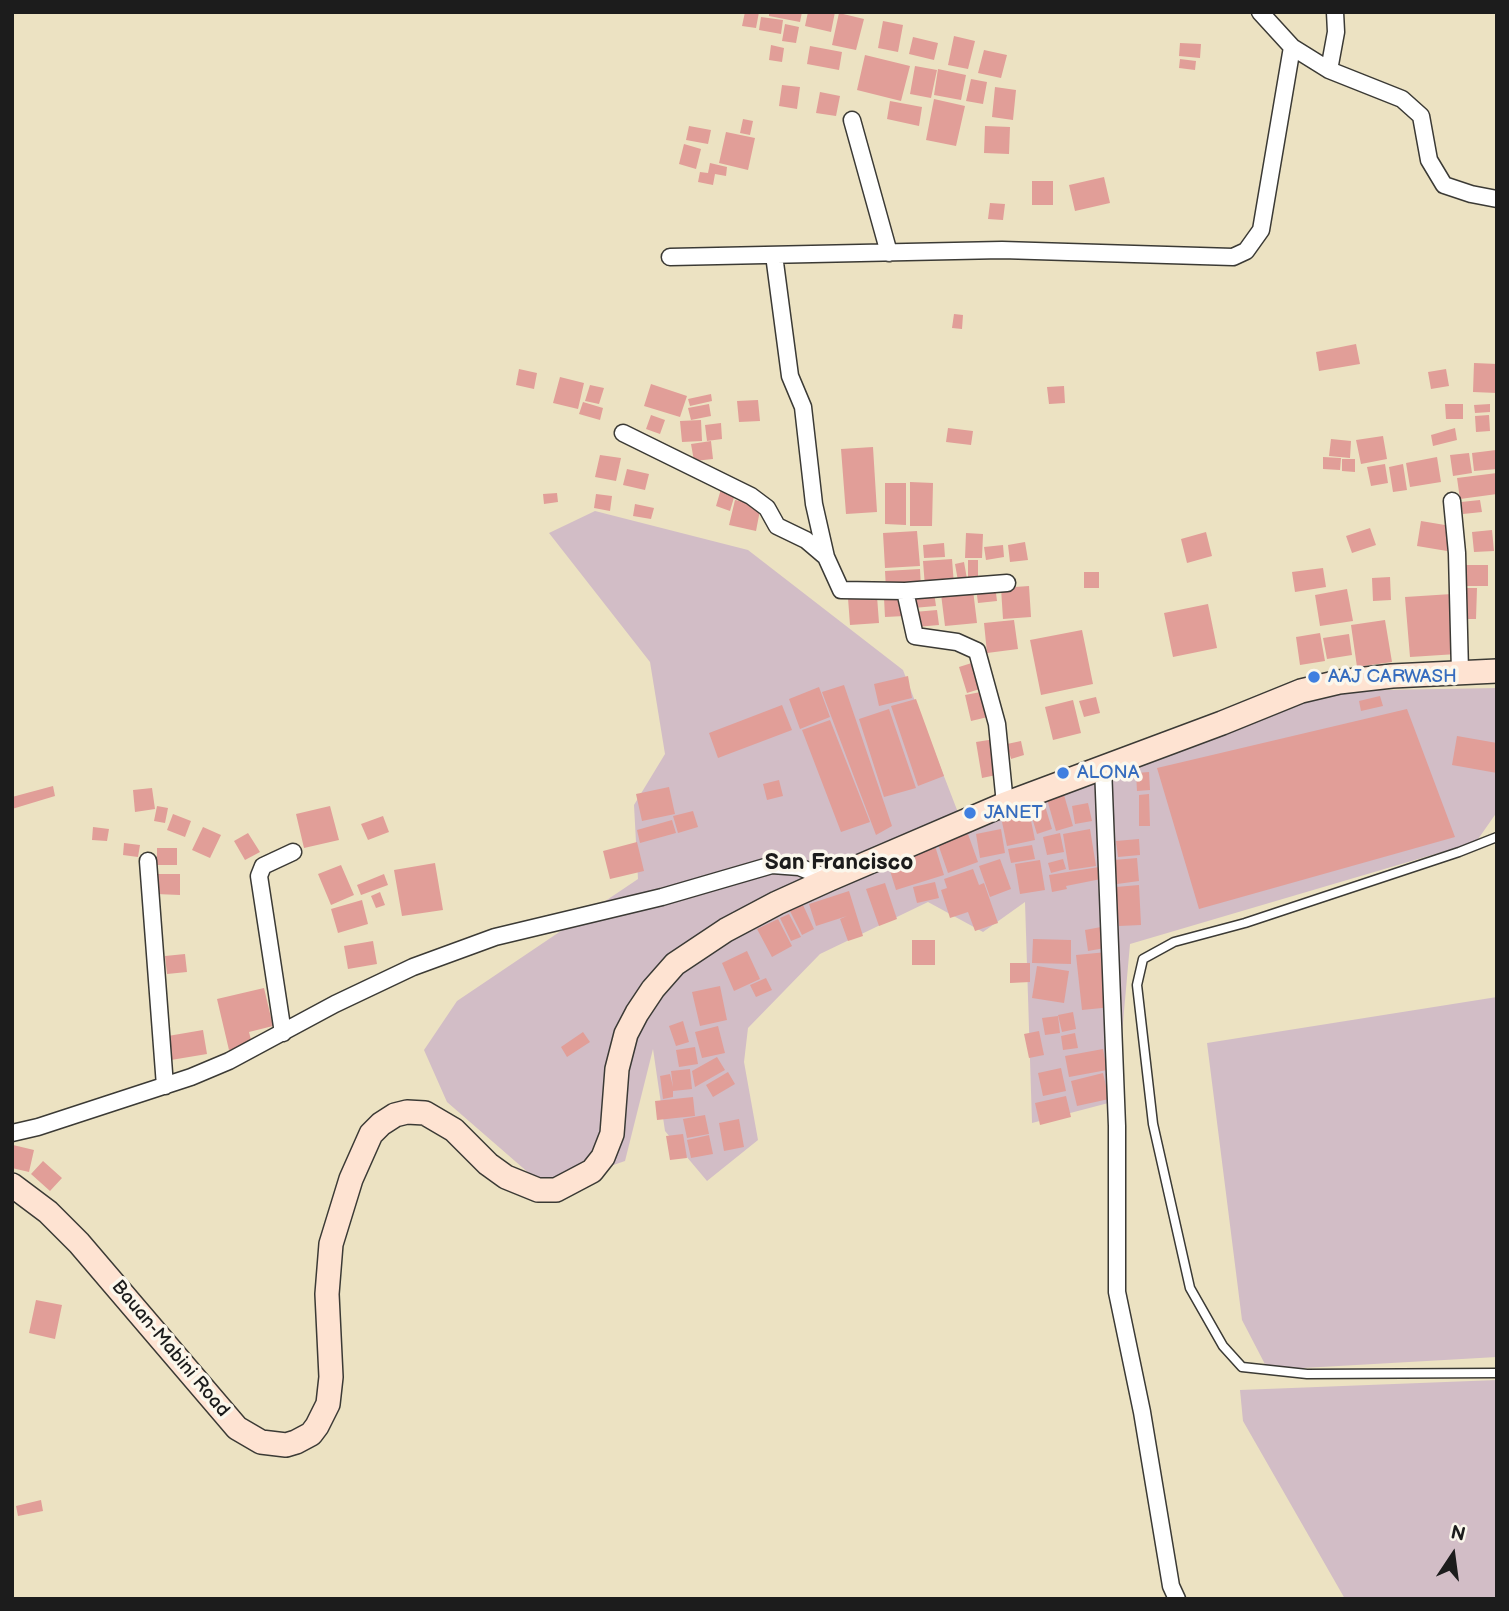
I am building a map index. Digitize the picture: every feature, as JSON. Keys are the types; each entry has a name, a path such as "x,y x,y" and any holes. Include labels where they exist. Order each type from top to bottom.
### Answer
{"main road":[{"name":"Bauan-Mabini Road","path":"12,1185 48,1212 79,1243 237,1428 261,1442 286,1445 296,1442 311,1434 328,1404 331,1377 327,1294 331,1244 351,1179 371,1134 395,1115 407,1112 425,1113 448,1125 488,1164 523,1186 538,1190 556,1190 592,1171 603,1157 612,1134 617,1069 626,1034 637,1013 675,964 726,930 830,879 1005,804 1222,723 1282,697 1318,685 1392,676 1497,671"}],"street":[{"path":"1260,12 1292,47 1329,71 1402,99 1421,116 1430,160 1444,185 1497,199"},
{"path":"1329,71 1336,32 1335,12"},
{"path":"670,257 1002,250 1233,257 1246,251 1261,229 1292,47"},
{"path":"852,120 889,253"},
{"path":"774,255 790,376 803,407 814,504 826,557 841,590 905,591 1007,583"},
{"path":"622,433 751,496 767,508 777,526 806,540 826,557"},
{"path":"1452,501 1457,553 1460,673"},
{"path":"905,591 915,636 957,642 977,650 997,724 1005,804"},
{"path":"1103,767 1117,1126 1117,1292 1142,1412 1171,1586 1177,1599"},
{"path":"283,1033 259,876 263,866 293,852"},
{"path":"148,861 165,1086"},
{"path":"12,1133 165,1086 229,1061 335,1004 412,967 495,937 662,897 772,865 799,867 830,879"}],"lane":[{"path":"1497,837 1245,923 1174,942 1143,959 1137,985 1153,1124 1190,1288 1223,1346 1242,1367 1307,1374 1497,1373"}],"shaded area":[{"path":"595,511 748,550 903,670 964,828 1322,691 1497,688 1497,812 1476,842 1130,944 1116,1101 1032,1123 1025,902 983,932 928,902 820,954 748,1028 744,1062 758,1140 707,1181 665,1131 653,1049 625,1161 546,1188 447,1102 424,1050 457,1001 638,879 634,805 665,754 650,662 549,533"},
{"path":"1497,997 1497,1357 1268,1370 1242,1320 1207,1043"},
{"path":"1497,1380 1497,1599 1345,1599 1243,1421 1240,1390"}],"building":[{"path":"745,12 759,12 756,28 742,26"},
{"path":"769,12 802,12 800,22 769,16"},
{"path":"808,12 835,12 831,32 805,26"},
{"path":"839,13 864,19 856,50 832,45"},
{"path":"761,17 783,20 781,34 759,30"},
{"path":"883,21 903,25 898,52 878,48"},
{"path":"785,24 799,27 796,43 782,41"},
{"path":"954,36 975,41 968,69 948,65"},
{"path":"913,37 938,43 934,60 909,54"},
{"path":"1180,43 1201,44 1200,58 1179,56"},
{"path":"771,45 784,48 782,62 769,60"},
{"path":"810,46 842,52 839,70 807,64"},
{"path":"984,50 1007,55 1001,78 978,73"},
{"path":"865,55 910,66 901,101 857,90"},
{"path":"1180,59 1196,61 1195,70 1179,68"},
{"path":"915,66 937,70 931,98 910,94"},
{"path":"938,69 966,75 961,100 934,95"},
{"path":"971,79 987,82 983,104 966,101"},
{"path":"782,85 800,87 797,109 779,106"},
{"path":"995,87 1016,90 1013,120 992,117"},
{"path":"820,92 840,96 836,116 816,113"},
{"path":"934,99 965,106 956,146 926,140"},
{"path":"890,101 922,107 919,126 887,119"},
{"path":"743,119 753,121 750,135 740,133"},
{"path":"689,126 711,130 708,144 686,140"},
{"path":"985,126 1010,127 1009,154 984,153"},
{"path":"726,132 755,138 748,170 719,163"},
{"path":"684,144 701,149 696,169 679,164"},
{"path":"710,163 727,167 726,176 715,174 713,185 698,182 700,172 708,173"},
{"path":"1104,177 1110,203 1075,211 1069,185"},
{"path":"1032,181 1053,181 1053,205 1032,205"},
{"path":"990,203 1005,204 1003,220 988,219"},
{"path":"954,314 963,315 962,329 952,328"},
{"path":"1356,344 1360,364 1319,371 1316,352"},
{"path":"1474,363 1497,364 1497,393 1473,392"},
{"path":"519,369 537,373 534,389 516,385"},
{"path":"1446,369 1449,386 1431,389 1428,372"},
{"path":"560,377 584,383 578,409 553,403"},
{"path":"651,384 687,396 680,417 644,406"},
{"path":"590,385 604,388 599,404 585,401"},
{"path":"1064,386 1065,403 1049,404 1047,387"},
{"path":"711,394 712,401 690,406 688,399"},
{"path":"758,400 760,421 739,422 737,401"},
{"path":"583,402 603,408 600,420 579,414"},
{"path":"709,404 711,416 691,420 688,408"},
{"path":"1445,404 1463,404 1463,419 1446,419"},
{"path":"1490,404 1490,412 1475,413 1474,405"},
{"path":"651,415 665,420 660,434 646,429"},
{"path":"1489,415 1490,431 1476,432 1475,416"},
{"path":"701,420 702,441 682,442 680,421"},
{"path":"721,423 722,439 707,441 705,425"},
{"path":"948,428 973,431 971,445 946,442"},
{"path":"1455,428 1457,440 1433,446 1431,435"},
{"path":"1383,436 1387,459 1361,464 1356,440"},
{"path":"1331,439 1351,441 1350,458 1329,456"},
{"path":"711,441 713,459 694,461 691,444"},
{"path":"873,447 877,512 846,514 841,449"},
{"path":"1496,450 1497,469 1474,471 1472,453"},
{"path":"1469,453 1472,473 1453,476 1450,455"},
{"path":"600,455 621,458 616,481 595,477"},
{"path":"1323,457 1341,458 1340,470 1323,469"},
{"path":"1437,457 1441,482 1410,487 1406,463"},
{"path":"1342,459 1355,459 1355,472 1342,471"},
{"path":"1385,464 1388,483 1371,486 1367,467"},
{"path":"1403,464 1407,490 1393,492 1389,467"},
{"path":"627,469 649,474 645,490 623,485"},
{"path":"1497,473 1497,494 1460,499 1457,478"},
{"path":"910,482 933,483 932,526 910,526"},
{"path":"885,483 906,483 906,525 885,524"},
{"path":"721,489 735,494 730,511 716,506"},
{"path":"557,493 558,502 544,504 543,494"},
{"path":"596,494 612,496 610,511 594,508"},
{"path":"735,500 761,505 756,531 729,525"},
{"path":"1480,500 1482,512 1463,514 1461,502"},
{"path":"635,504 654,508 651,519 633,516"},
{"path":"1421,521 1451,526 1447,551 1417,546"},
{"path":"1370,528 1376,545 1352,553 1346,536"},
{"path":"1492,530 1494,551 1474,552 1472,532"},
{"path":"917,531 920,566 885,568 883,533"},
{"path":"1206,532 1212,556 1187,563 1181,539"},
{"path":"966,533 983,534 982,558 965,558"},
{"path":"1025,542 1028,560 1010,562 1008,545"},
{"path":"944,543 945,557 924,558 923,545"},
{"path":"1003,545 1004,557 986,560 984,547"},
{"path":"952,559 954,585 925,587 923,561"},
{"path":"968,560 978,560 978,583 968,584"},
{"path":"964,562 967,579 958,581 955,564"},
{"path":"1464,565 1488,565 1488,586 1464,586"},
{"path":"1323,568 1326,587 1295,592 1292,572"},
{"path":"920,569 921,588 886,590 885,571"},
{"path":"1084,572 1099,572 1099,588 1084,588"},
{"path":"1390,577 1391,600 1373,601 1372,578"},
{"path":"995,585 997,601 978,603 976,588"},
{"path":"1029,586 1031,617 1003,619 1001,588"},
{"path":"1461,588 1477,588 1476,619 1461,619"},
{"path":"1347,589 1353,621 1320,626 1315,595"},
{"path":"973,590 977,623 945,626 941,594"},
{"path":"934,592 936,606 913,608 912,593"},
{"path":"1452,594 1457,654 1410,657 1405,597"},
{"path":"877,596 879,623 850,625 848,598"},
{"path":"904,597 905,616 885,617 884,598"},
{"path":"1208,604 1217,648 1173,657 1164,613"},
{"path":"937,610 939,625 916,627 914,612"},
{"path":"1014,620 1018,649 987,653 984,623"},
{"path":"1385,620 1392,662 1357,667 1351,625"},
{"path":"1082,630 1093,684 1041,695 1030,640"},
{"path":"1320,633 1325,661 1300,665 1296,637"},
{"path":"1349,634 1352,655 1327,659 1323,638"},
{"path":"978,661 986,687 967,693 959,667"},
{"path":"908,676 912,698 879,706 874,684"},
{"path":"844,685 892,826 876,835 822,692"},
{"path":"819,687 830,717 800,729 789,699"},
{"path":"986,691 992,716 971,721 965,695"},
{"path":"1380,696 1383,706 1361,711 1359,701"},
{"path":"1096,697 1100,713 1084,717 1079,701"},
{"path":"916,699 944,776 918,786 891,706"},
{"path":"1073,700 1081,733 1053,740 1045,707"},
{"path":"782,705 792,730 718,758 709,733"},
{"path":"889,709 916,788 884,797 859,719"},
{"path":"1407,709 1455,837 1199,909 1157,768"},
{"path":"830,720 870,822 841,832 802,730"},
{"path":"1457,736 1497,743 1497,773 1452,765"},
{"path":"995,739 1001,774 982,778 976,742"},
{"path":"1021,741 1024,755 1011,759 1007,744"},
{"path":"1149,772 1150,790 1137,791 1136,773"},
{"path":"779,780 783,796 767,800 763,784"},
{"path":"53,786 55,796 12,809 12,797"},
{"path":"669,787 675,814 642,821 636,794"},
{"path":"152,788 155,809 135,812 133,790"},
{"path":"1149,794 1150,826 1139,826 1139,795"},
{"path":"1064,795 1073,826 1056,831 1047,799"},
{"path":"1088,803 1092,821 1075,824 1072,806"},
{"path":"157,806 168,808 165,823 154,821"},
{"path":"330,806 339,840 304,848 296,814"},
{"path":"1045,806 1052,829 1037,834 1030,811"},
{"path":"693,811 698,827 678,833 673,816"},
{"path":"1029,811 1035,840 1007,846 1001,817"},
{"path":"173,814 191,821 185,837 167,830"},
{"path":"383,816 389,832 368,840 361,824"},
{"path":"672,820 676,833 640,843 637,830"},
{"path":"93,827 109,829 107,841 92,840"},
{"path":"203,827 221,835 210,858 192,850"},
{"path":"1001,829 1005,853 980,858 976,834"},
{"path":"1090,829 1096,866 1069,870 1063,834"},
{"path":"248,833 260,852 245,860 234,841"},
{"path":"1060,833 1064,852 1047,855 1043,837"},
{"path":"968,834 978,862 948,873 938,844"},
{"path":"1139,839 1140,855 1118,857 1116,841"},
{"path":"637,842 644,871 610,879 603,851"},
{"path":"124,843 140,845 138,857 123,855"},
{"path":"1032,845 1035,859 1011,863 1008,849"},
{"path":"935,846 944,875 896,890 887,861"},
{"path":"157,848 177,848 177,865 157,865"},
{"path":"1137,858 1139,881 1117,884 1114,860"},
{"path":"1000,859 1011,889 990,897 979,866"},
{"path":"1063,859 1066,869 1051,873 1048,863"},
{"path":"1040,860 1045,890 1020,894 1015,864"},
{"path":"435,863 443,910 402,916 394,870"},
{"path":"341,865 354,895 331,905 318,874"},
{"path":"1099,867 1101,879 1066,886 1067,889 1052,892 1049,875"},
{"path":"973,869 979,885 984,883 998,923 975,931 968,912 950,918 941,890 947,888 944,879"},
{"path":"156,874 180,874 180,895 156,894"},
{"path":"384,874 388,885 361,895 357,885"},
{"path":"935,882 939,898 917,903 913,887"},
{"path":"885,883 897,919 879,926 866,889"},
{"path":"1139,885 1141,925 1119,926 1116,887"},
{"path":"849,891 863,936 848,941 840,919 847,916 816,926 809,904"},
{"path":"380,892 385,905 376,908 371,896"},
{"path":"362,900 368,924 338,933 331,909"},
{"path":"803,905 814,929 802,935 790,911"},
{"path":"789,914 801,937 791,941 780,918"},
{"path":"778,919 792,946 772,957 757,929"},
{"path":"1101,927 1105,948 1088,951 1085,930"},
{"path":"1033,939 1071,940 1071,964 1032,963"},
{"path":"912,940 935,940 935,965 912,965"},
{"path":"373,941 377,964 348,969 344,946"},
{"path":"747,951 760,979 734,991 722,963"},
{"path":"1107,952 1112,1007 1082,1010 1076,955"},
{"path":"185,954 187,972 167,974 165,956"},
{"path":"1010,963 1030,963 1030,982 1010,983"},
{"path":"1037,966 1069,971 1064,1003 1032,998"},
{"path":"766,978 772,990 756,997 750,985"},
{"path":"720,986 727,1020 700,1026 692,992"},
{"path":"264,988 273,1026 249,1032 252,1044 229,1050 217,999"},
{"path":"1073,1012 1076,1029 1062,1032 1058,1015"},
{"path":"1058,1016 1060,1033 1045,1035 1042,1018"},
{"path":"683,1021 689,1042 676,1046 669,1026"},
{"path":"718,1026 725,1053 702,1058 695,1032"},
{"path":"203,1030 207,1054 171,1060 168,1036"},
{"path":"1039,1031 1044,1055 1029,1058 1024,1034"},
{"path":"583,1032 590,1042 567,1057 561,1047"},
{"path":"1075,1033 1078,1048 1063,1050 1061,1036"},
{"path":"695,1047 698,1064 679,1067 676,1050"},
{"path":"1103,1049 1107,1070 1069,1077 1065,1056"},
{"path":"717,1057 725,1070 695,1087 692,1071"},
{"path":"1061,1068 1066,1091 1043,1096 1038,1073"},
{"path":"690,1069 692,1089 673,1091 673,1097 663,1099 660,1076 670,1074 673,1087 671,1071"},
{"path":"728,1072 735,1084 713,1097 706,1085"},
{"path":"1103,1073 1109,1099 1077,1106 1071,1081"},
{"path":"1066,1096 1071,1117 1040,1125 1035,1103"},
{"path":"693,1097 695,1116 657,1120 655,1101"},
{"path":"705,1115 709,1134 687,1138 683,1119"},
{"path":"739,1119 744,1147 724,1151 719,1123"},
{"path":"683,1134 687,1158 670,1160 666,1136"},
{"path":"709,1135 713,1154 691,1158 687,1140"},
{"path":"13,1145 34,1150 29,1172 12,1168"},
{"path":"43,1161 62,1178 50,1191 31,1174"},
{"path":"36,1300 62,1305 55,1339 29,1333"},
{"path":"41,1500 43,1511 18,1516 16,1506"}],"place":[{"name":"AAJ CARWASH","path":"1314,677"},
{"name":"ALONA","path":"1063,773"},
{"name":"JANET","path":"970,813"}],"district":[{"name":"San Francisco","path":"839,863"}]}
